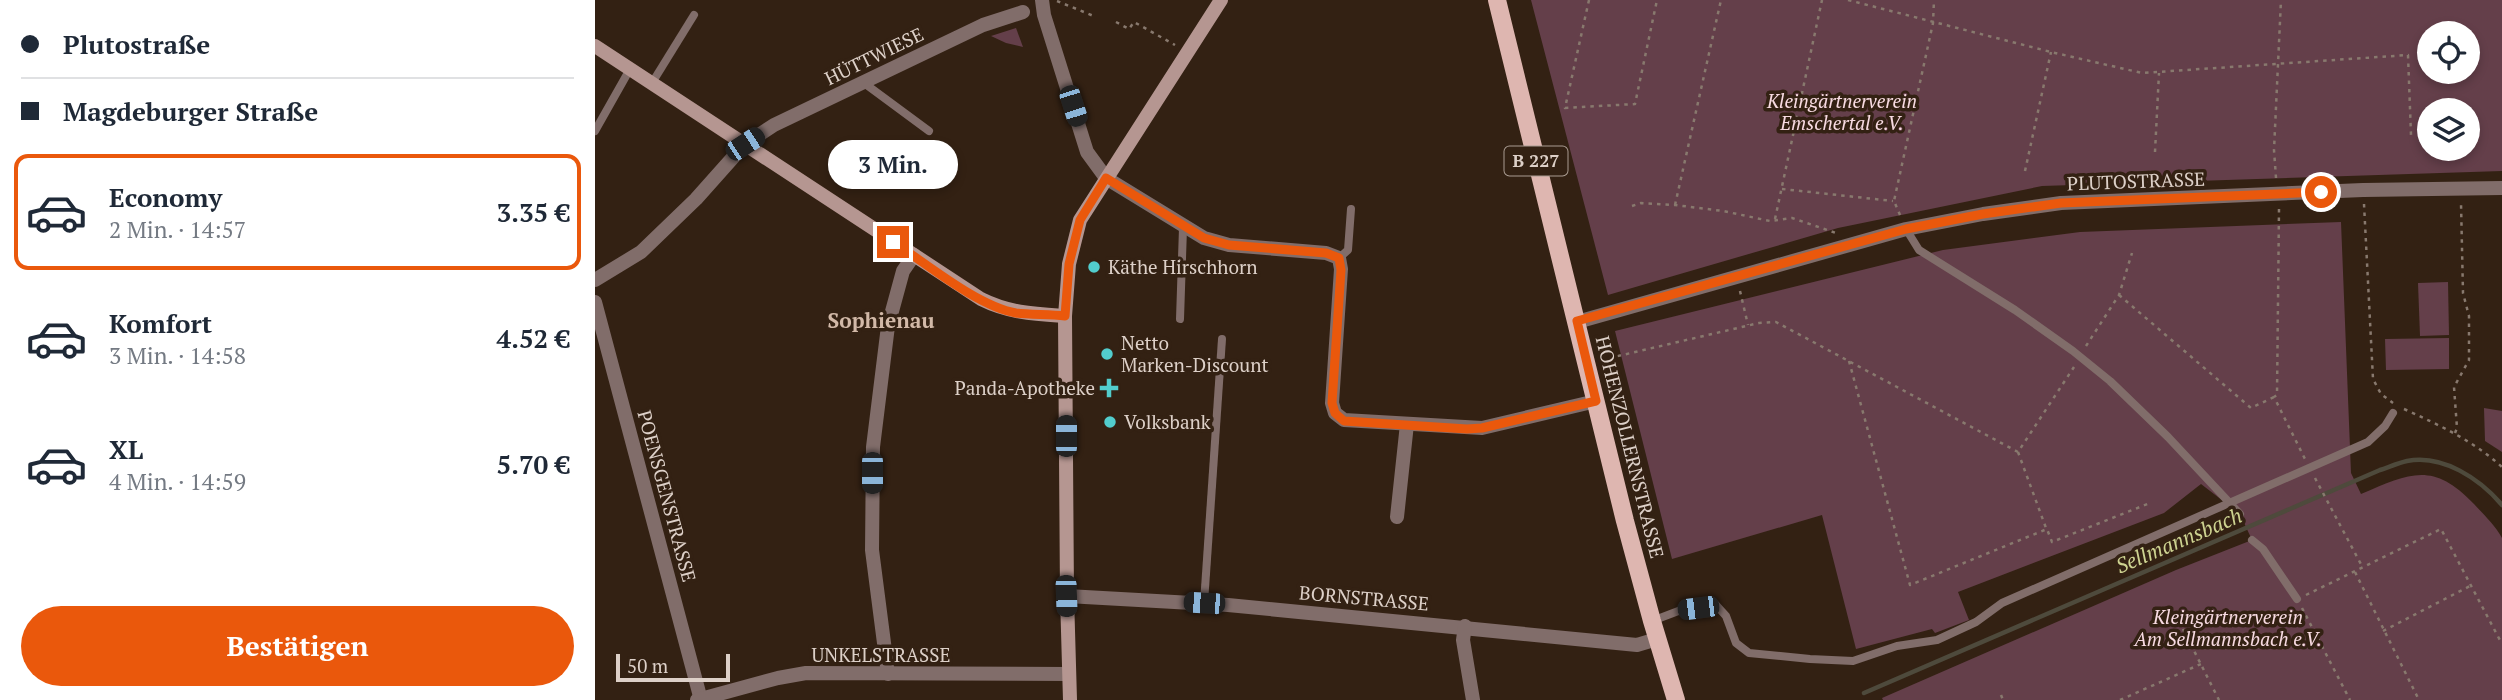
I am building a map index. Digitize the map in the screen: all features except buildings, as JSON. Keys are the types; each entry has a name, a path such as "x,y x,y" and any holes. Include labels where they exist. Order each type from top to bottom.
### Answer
{"main road":[{"path":"1070,700 1066,596 1065,316 1069,264 1080,220 1221,0"},
{"name":"HOHENZOLLERNSTRASSE","path":"1497,0 1652,621 1676,700"},
{"path":"595,46 956,284 998,307 1016,313 1065,316"}],"street":[{"path":"1042,0 1044,15 1087,152 1106,178 1204,238 1229,245 1326,253 1339,258 1341,270 1332,403 1335,413 1344,421 1482,428 1596,401"},
{"name":"HÜTTWIESE","path":"595,280 641,252 669,227 745,144 774,125 983,25 1023,12"},
{"name":"PLUTOSTRASSE","path":"1577,321 1906,229 1983,214 2061,203 2363,190 2502,188"},
{"path":"888,674 872,550 873,447 888,326 903,271 914,255"},
{"name":"POENSGENSTRASSE","path":"595,302 700,700"},
{"path":"1397,517 1407,425"},
{"name":"BORNSTRASSE","path":"1066,596 1204,603 1465,626 1637,645 1657,639"},
{"path":"1465,626 1463,640 1473,700"},
{"name":"UNKELSTRASSE","path":"700,700 806,673 1069,674"}],"lane":[{"path":"652,83 694,16"},
{"path":"595,131 630,69"},
{"path":"864,83 929,131"},
{"path":"1339,258 1348,250 1351,209"},
{"path":"1180,319 1184,228"},
{"path":"1906,229 1919,250 2015,310 2110,381 2168,437 2240,514"},
{"path":"1204,603 1222,339"},
{"path":"1652,621 1681,610 1716,606 1726,616 1736,643 1749,653 1809,659 1853,661 1897,646 1937,640 1976,622 2002,603 2368,442 2385,426 2393,413"},
{"path":"2252,540 2263,549 2297,599"}],"path":[{"path":"1054,0 1096,17"},
{"path":"1589,0 1565,108 1635,104 1657,0"},
{"path":"1675,205 1721,0"},
{"path":"1775,219 1822,0"},
{"path":"1848,0 2142,73 2278,66 2408,55 2411,135"},
{"path":"1906,229 1894,201 1933,23 1934,0"},
{"path":"2119,295 2251,408 2277,395 2279,195 2274,170 2281,0"},
{"path":"1116,22 1129,29 1134,22 1187,53"},
{"path":"2025,171 2051,52"},
{"path":"2155,152 2159,73"},
{"path":"1782,189 1894,201"},
{"path":"2455,433 2457,428 2454,387 2469,360 2469,316 2463,293 2461,189"},
{"path":"2363,190 2373,379 2381,394 2397,406 2481,448 2502,467"},
{"path":"1632,205 1675,205 1770,221 1792,218 1833,231 1854,244"},
{"path":"2018,452 2119,295 2131,253"},
{"path":"1737,278 1748,325"},
{"path":"1587,364 1748,325 1776,322 2018,452 2052,541 2150,503"},
{"path":"1849,361 1910,585 2047,529"},
{"path":"2274,397 2295,440"},
{"path":"2317,482 2363,568"},
{"path":"2350,700 2297,599 2441,529 2502,644"},
{"path":"2355,572 2419,700"},
{"path":"2383,631 2471,586"},
{"path":"2183,629 2219,700"},
{"path":"2120,700 2201,664"},
{"path":"2001,695 2003,700"}],"green space":[{"name":"Kleingärtnerverein Emschertal e.V.","path":"1531,0 2502,0 2502,171 2042,186 1838,228 1608,295"},
{"path":"1016,28 1023,47 991,36"},
{"name":"Kleingärtnerverein Am Sellmannsbach e.V.","path":"2341,222 2351,473 2361,494 2407,477 2433,476 2446,481 2474,504 2499,533 2502,538 2502,700 1883,700 1882,698 2176,570 2252,540 2240,514 2201,484 2164,513 1958,592 1969,620 1935,633 1932,629 1856,649 1822,515 1672,559 1615,331 1943,250 2080,232"},
{"path":"2448,282 2449,335 2420,336 2418,283"},
{"path":"2449,338 2449,369 2386,370 2385,339"},
{"path":"2484,408 2502,411 2502,452 2485,441"}],"waterway":[{"name":"Sellmannsbach","path":"1864,693 2400,463 2421,460 2447,465 2472,478 2502,505"}],"place":[{"name":"Käthe Hirschhorn","path":"1094,267"},
{"name":"Netto Marken-Discount","path":"1107,354"},
{"name":"Panda-Apotheke","path":"1109,388"},
{"name":"Volksbank","path":"1110,422"}],"district":[{"name":"Sophienau","path":"881,321"}],"route":[{"path":"893,242 956,284 998,307 1016,313 1065,316 1069,264 1080,220 1106,178 1204,238 1229,245 1326,253 1339,258 1341,270 1332,403 1335,413 1344,421 1467,429 1482,428 1596,401 1577,321 1906,229 2061,203 2321,192"}]}
